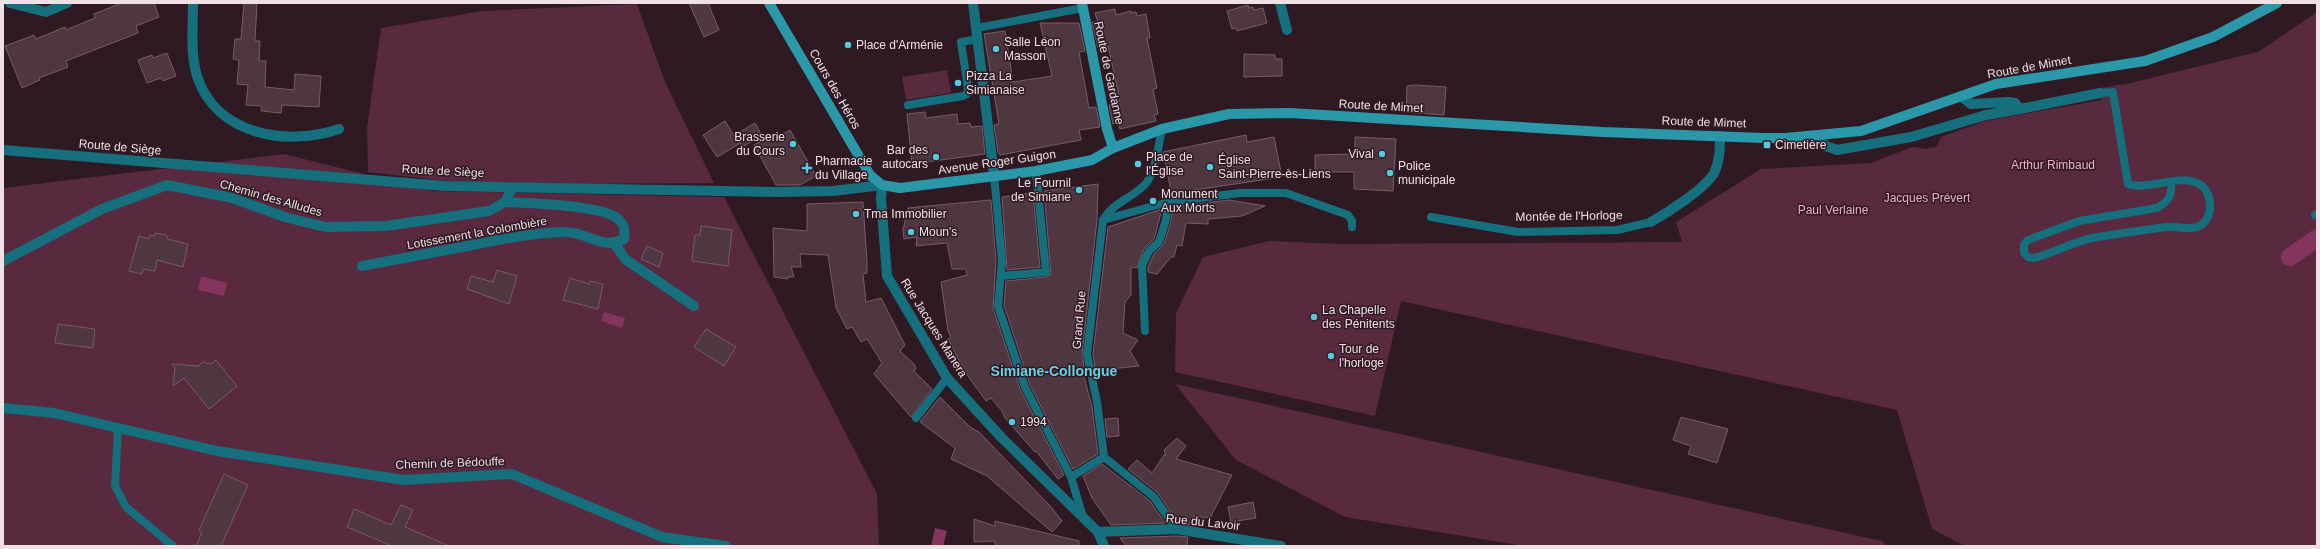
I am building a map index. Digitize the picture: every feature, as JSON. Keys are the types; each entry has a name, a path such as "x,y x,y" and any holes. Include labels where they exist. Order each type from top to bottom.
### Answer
{"main road":[{"name":"Cours des Héros","path":"769,3 864,166 873,178 882,185"},
{"name":"Route de Mimet","path":"1113,148 1162,128 1229,114 1290,113 1603,132 1786,138 1861,131 1996,84 2145,61 2213,37 2277,3"},
{"name":"Route de Gardanne","path":"1082,6 1107,129 1113,148"},
{"name":"Avenue Roger Guigon","path":"882,185 911,187 994,175 1036,171 1092,160 1113,148"}],"street":[{"path":"10,3 46,12 67,3"},
{"path":"193,3 192,50 197,76 204,91 225,116 255,132 273,136 312,135 339,129"},
{"path":"973,3 994,175"},
{"path":"1280,3 1287,30"},
{"path":"1821,135 1821,142 1826,146 1837,150 1911,136 1986,115 2100,94"},
{"path":"1962,96 1971,104 2008,102 2015,103 2020,109"},
{"name":"Montée de l'Horloge","path":"1651,222 1678,206 1714,174 1718,162 1720,136"},
{"name":"Route de Siège","path":"3,150 444,186 777,192 834,191 882,185"},
{"name":"Chemin des Alludes","path":"3,261 102,209 167,185 232,198 288,218 326,227 393,225 489,211 505,202"},
{"name":"Rue Jacques Manera","path":"882,185 881,198 887,276 947,378 1001,437 1098,532 1104,546"},
{"path":"505,202 512,188"},
{"name":"Lotissement la Colombière","path":"362,266 514,237 565,232 582,235 602,243 615,244 624,239 625,228 618,218 597,210 505,202"},
{"path":"615,244 625,259 694,306"},
{"name":"Chemin de Bédouffe","path":"3,408 54,413 218,451 404,480 512,474 662,537 726,546"},
{"name":"Rue du Lavoir","path":"1098,532 1176,529 1281,546"}],"lane":[{"path":"977,28 1082,6"},
{"path":"908,105 963,96 967,94 968,88 961,42 978,39"},
{"path":"2100,94 2113,92 2128,184 2134,186 2171,182 2196,182 2205,186 2210,195 2208,215 2204,223 2198,227 2167,227 2091,238 2034,258 2028,257 2024,253 2024,244 2028,240 2079,221 2157,208 2166,203 2170,197 2171,182"},
{"path":"1103,220 1110,208 1147,182 1153,166 1162,128"},
{"path":"1002,276 1046,272 1036,171"},
{"path":"994,175 1002,276 998,306 1025,387 1072,477 1083,517"},
{"path":"1103,220 1168,202 1240,193 1286,193 1348,215 1352,221 1352,227"},
{"path":"1145,331 1142,266 1149,251 1159,242 1166,220 1168,202"},
{"name":"Montée de l'Horloge","path":"1432,217 1518,232 1617,230 1651,222"},
{"name":"Grand Rue","path":"1103,220 1087,354 1097,402 1104,457"},
{"path":"916,418 947,378"},
{"path":"118,428 115,486 126,507 174,546"},
{"path":"1072,477 1104,457 1154,497 1176,529"}],"green space":[{"path":"637,4 665,82 714,183 579,184 447,181 368,172 367,128 381,28 483,11"},
{"path":"2317,12 2317,546 1965,546 1932,529 1897,410 1401,301 1375,416 1175,372 1176,313 1203,257 1269,241 1342,244 1682,242 1676,222 1761,169 1871,163 1912,147 1927,149 1937,146 1941,137 1985,121 2102,100 2099,88 2126,84 2258,52"},
{"path":"947,70 951,93 906,100 902,77"},
{"path":"284,154 432,191 724,197 877,494 879,546 3,546 3,188"},
{"path":"1175,384 1882,541 1887,546 1524,546 1345,517 1236,460"}],"shaded area":[{"path":"201,276 227,283 224,296 198,290"},
{"path":"604,312 625,318 622,328 601,321"},
{"path":"935,528 947,531 943,546 931,546"}],"building":[{"path":"121,3 154,3 159,17 136,26 138,33 66,61 68,67 39,78 40,80 22,88 5,46 34,35 36,39 65,27 66,30 95,18 94,14"},
{"path":"244,3 257,3 255,41 260,41 259,61 266,61 265,87 294,90 295,74 321,76 319,107 282,105 281,113 261,111 262,106 246,105 248,85 237,84 239,60 233,59 235,39 241,39"},
{"path":"689,3 708,3 719,30 704,37"},
{"path":"1248,5 1249,8 1253,7 1254,10 1263,8 1267,23 1237,31 1236,28 1232,29 1227,11"},
{"path":"1115,9 1116,15 1131,11 1131,13 1136,12 1137,16 1146,14 1150,38 1147,38 1157,88 1153,89 1158,114 1154,115 1156,121 1120,129 1119,123 1113,124 1109,105 1115,104 1114,101 1120,100 1108,46 1098,48 1092,22 1098,22 1095,13"},
{"path":"1040,23 1079,23 1085,51 1079,52 1089,108 1096,107 1100,127 1079,130 1081,140 1000,155 998,152 994,125 999,124 984,34 1005,31 1013,82 1052,76"},
{"path":"167,53 176,76 163,81 161,78 147,83 138,60 152,55 153,58"},
{"path":"1244,54 1275,55 1275,59 1282,59 1282,76 1244,77"},
{"path":"1415,85 1446,87 1444,115 1406,112 1407,86"},
{"path":"925,112 926,118 957,114 958,124 970,123 971,127 982,126 985,154 912,164 907,114"},
{"path":"725,121 739,144 717,157 703,135"},
{"path":"755,123 762,136 742,147 735,135"},
{"path":"790,130 816,176 800,185 776,185 754,145 774,134 776,138"},
{"name":"Église Saint-Pierre-ès-Liens","path":"1246,135 1247,142 1274,137 1282,177 1181,192 1191,194 1172,196 1163,152"},
{"path":"1355,137 1396,139 1393,191 1354,189 1354,172 1315,172 1315,155 1355,154"},
{"path":"1098,184 1097,220 1082,354 1085,373 1083,373 1092,407 1098,454 1073,469 1030,385 1004,305 1006,281 1046,277 1051,274 1044,191"},
{"path":"1033,193 1040,267 1007,270 1002,197"},
{"path":"991,200 996,262 993,308 1020,389 1064,475 1058,479 1036,451 1035,452 1005,418 1002,411 991,398 986,401 965,372 948,339 951,337 948,331 941,282 967,275 966,269 952,269 947,243 916,246 917,237 904,239 903,230 908,208"},
{"path":"1229,200 1265,206 1242,216 1208,219 1208,224 1186,223 1182,246 1177,245 1174,257 1171,257 1157,274 1148,272 1148,267 1154,254 1164,244 1171,222 1173,207"},
{"path":"863,202 867,262 867,273 863,274 866,302 881,298 905,345 900,351 914,364 916,369 914,371 932,389 911,417 874,374 882,363 867,339 861,342 852,327 847,329 836,308 828,255 800,254 801,267 791,267 794,277 788,277 788,279 774,277 773,228 807,231 807,204"},
{"path":"1162,209 1154,239 1144,249 1137,268 1131,267 1131,295 1125,302 1123,333 1138,340 1130,351 1139,366 1110,369 1110,372 1096,373 1093,354 1108,227"},
{"path":"701,226 732,230 728,266 692,261 695,235 700,235"},
{"path":"155,233 167,235 167,239 188,244 183,267 157,260 155,271 143,269 142,274 129,271 139,236 149,239 150,235 154,236"},
{"path":"647,246 663,253 659,267 641,259"},
{"path":"497,270 517,276 509,304 467,289 471,276 493,282"},
{"path":"570,278 589,284 590,281 603,284 598,309 563,300"},
{"path":"58,324 95,329 93,348 55,343"},
{"path":"706,329 736,347 724,366 694,347"},
{"path":"216,360 237,386 209,409 184,378 173,386 175,368 172,364 198,366 203,362 211,364"},
{"path":"940,397 970,427 979,432 1051,507 1062,521 1052,532 987,476 951,459 955,448 920,422"},
{"path":"1681,417 1728,429 1717,463 1688,454 1691,446 1673,440"},
{"path":"1118,418 1119,436 1107,437 1105,419"},
{"path":"1177,438 1186,446 1176,459 1232,475 1210,518 1194,516 1189,525 1178,523 1158,493 1128,469 1137,460 1152,473 1164,455 1166,456 1164,450"},
{"path":"1102,464 1150,501 1165,523 1111,525 1092,498 1083,476"},
{"path":"224,474 248,485 221,546 196,546 202,532 199,530"},
{"path":"1253,502 1256,518 1231,522 1228,507"},
{"path":"401,505 413,510 405,527 449,546 392,546 347,527 354,509 391,525"},
{"path":"974,519 995,526 995,521 1079,541 1079,546 995,546 995,541 974,542"},
{"path":"1188,537 1187,546 1126,546 1120,538"}],"waterway":[{"path":"2290,257 2317,238"}],"place":[{"name":"Place d'Arménie","path":"848,45"},
{"name":"Salle Léon Masson","path":"996,49"},
{"name":"Pizza La Simianaise","path":"958,83"},
{"name":"Brasserie du Cours","path":"793,144"},
{"name":"Cimetière","path":"1767,145"},
{"name":"Vival","path":"1382,154"},
{"name":"Bar des autocars","path":"936,157"},
{"name":"Place de l'Église","path":"1138,164"},
{"name":"Église Saint-Pierre-ès-Liens","path":"1210,167"},
{"name":"Pharmacie du Village","path":"807,168"},
{"name":"Police municipale","path":"1390,173"},
{"name":"Le Fournil de Simiane","path":"1079,190"},
{"name":"Monument Aux Morts","path":"1153,201"},
{"name":"Tma Immobilier","path":"856,214"},
{"name":"Moun's","path":"911,232"},
{"name":"La Chapelle des Pénitents","path":"1314,317"},
{"name":"Tour de l'horloge","path":"1331,356"},
{"name":"1994","path":"1012,422"}],"district":[{"name":"Simiane-Collongue","path":"1054,371"}],"park label":[{"name":"Arthur Rimbaud","path":"2053,165"},
{"name":"Jacques Prévert","path":"1927,198"},
{"name":"Paul Verlaine","path":"1833,210"}]}
